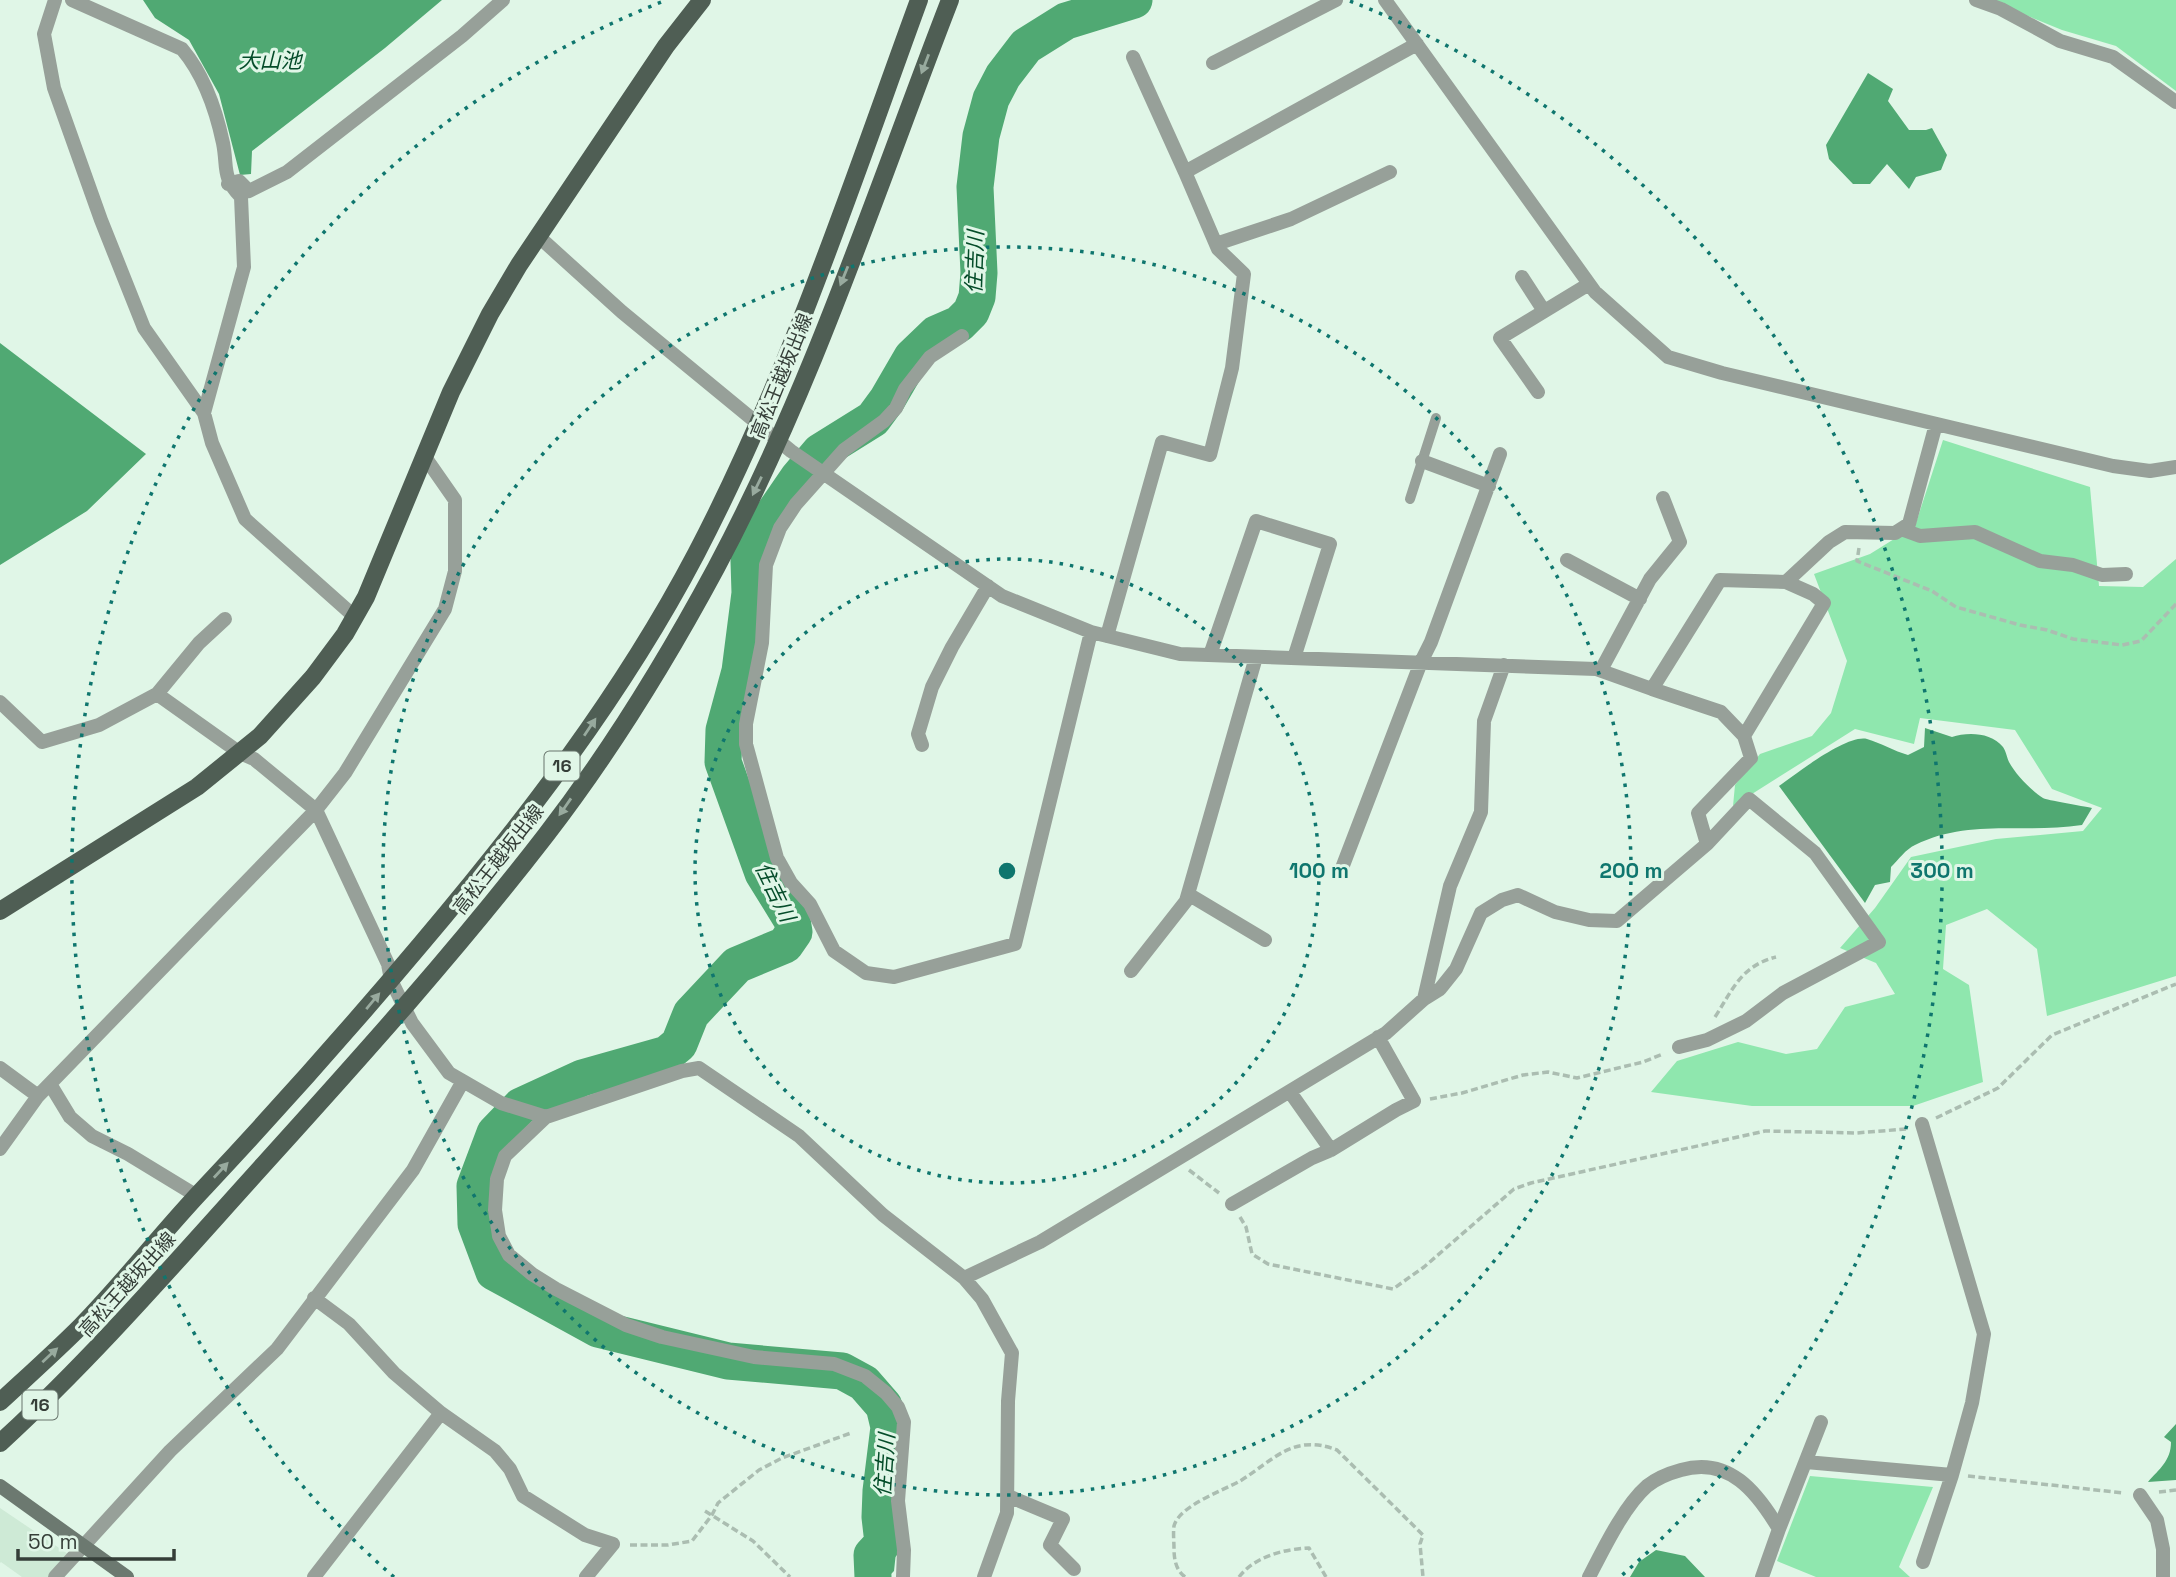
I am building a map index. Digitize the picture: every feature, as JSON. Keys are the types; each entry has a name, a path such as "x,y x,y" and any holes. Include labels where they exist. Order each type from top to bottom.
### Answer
{"main road":[{"path":"0,911 197,787 260,736 313,677 355,617 389,546 469,354 490,314 538,236 666,46 702,0"},
{"name":"高松王越坂出線","path":"0,1402 82,1326 326,1056 528,813 590,727 644,644 695,556 741,463 824,262 919,0"},
{"name":"高松王越坂出線","path":"0,1443 80,1367 404,1007 547,833 610,743 664,659 716,568 778,440 847,271 950,0"}],"street":[{"path":"55,0 44,34 54,88 101,220 144,328 204,413 212,443 245,519 355,617"},
{"path":"72,0 182,49 194,63 211,100 223,143 228,184 241,197 244,267 204,413"},
{"path":"228,184 239,181 248,191 287,172 462,36 503,0"},
{"path":"1213,63 1336,0"},
{"path":"1385,0 1595,292 1668,357 1722,373 2113,466 2150,471 2176,467"},
{"path":"1976,0 2001,9 2060,41 2113,57 2176,102"},
{"path":"1185,172 1417,44"},
{"path":"1107,636 1162,442 1210,455 1232,368 1244,274 1216,244 1133,57"},
{"path":"1216,244 1291,219 1390,172"},
{"path":"538,236 622,312 801,458 1002,596 1091,632 1180,654 1601,670 1721,712 1744,736 1751,758 1698,813 1707,845"},
{"path":"1522,277 1544,312"},
{"path":"1538,392 1500,338 1589,284"},
{"path":"962,336 930,358 884,421 820,470 780,528 766,565 762,643 746,724 746,744 777,858 791,883 810,904 834,951 866,973 894,977 1015,944 1091,632"},
{"path":"1786,582 1829,542 1845,532 1895,533 1909,524 1937,424"},
{"path":"1342,867 1431,642 1500,454"},
{"path":"0,1149 38,1096 316,810 345,773 445,609 454,572 455,500 425,457"},
{"path":"1422,461 1489,486"},
{"path":"1601,670 1650,579 1679,542 1662,498"},
{"path":"1210,655 1256,521 1330,544 1294,658"},
{"path":"1901,529 1920,536 1975,532 2040,561 2073,565 2102,575 2126,574"},
{"path":"1567,560 1640,599"},
{"path":"1652,689 1720,580 1786,582 1813,594 1824,603 1744,736"},
{"path":"922,745 918,734 932,687 988,586"},
{"path":"0,702 42,742 99,725 158,694 199,643 225,619"},
{"path":"1130,971 1186,901 1256,657"},
{"path":"1424,999 1450,886 1481,812 1484,722 1504,665"},
{"path":"158,694 240,753 254,759 316,810 388,964 391,980 412,1023 449,1073 501,1103 546,1117"},
{"path":"964,1278 1040,1242 1386,1033 1424,999 1440,989 1456,969 1481,913 1502,900 1518,895 1566,915 1588,920 1617,921 1707,845 1749,799 1815,853 1879,942 1783,993 1746,1021 1707,1040 1679,1047"},
{"path":"1188,894 1265,940"},
{"path":"1232,1203 1331,1150 1414,1101 1378,1037"},
{"path":"0,1068 38,1096"},
{"path":"903,1577 904,1550 898,1501 904,1422 898,1407 866,1376 834,1364 754,1357 662,1337 626,1325 556,1289 509,1255 499,1236 495,1209 497,1179 505,1156 546,1117 682,1071 699,1068 799,1136 883,1215 964,1278 982,1299 1012,1353 1008,1401 1007,1513 984,1577"},
{"path":"55,1577 170,1451 277,1349 413,1170 463,1081"},
{"path":"50,1084 70,1117 93,1136 197,1196"},
{"path":"1290,1092 1331,1150"},
{"path":"1922,1124 1984,1334 1972,1403 1923,1562"},
{"path":"314,1298 348,1324 394,1373 440,1413 495,1451 510,1469 523,1496 585,1535 613,1544 586,1577"},
{"path":"314,1577 440,1413"},
{"path":"1762,1577 1821,1422"},
{"path":"1806,1462 1952,1475"},
{"path":"1589,1577 1616,1526 1647,1487 1669,1474 1692,1467 1720,1468 1741,1481 1765,1507 1779,1528"},
{"path":"0,1486 127,1577"},
{"path":"2140,1495 2157,1520 2163,1549 2163,1577"},
{"path":"1008,1496 1063,1519 1050,1545 1074,1569"}],"lane":[{"path":"1410,499 1437,418"}],"path":[{"path":"1861,532 1857,561 1933,591 1956,607 2073,639 2122,645 2141,641 2176,604"},
{"path":"1711,1023 1741,976 1758,962 1776,957"},
{"path":"1176,1160 1232,1203 1246,1227 1252,1254 1268,1264 1393,1289 1424,1267 1514,1189 1765,1131 1856,1133 1911,1128 1998,1088 2052,1035 2176,984"},
{"path":"1414,1101 1462,1093 1523,1075 1548,1072 1577,1078 1643,1062 1679,1047"},
{"path":"613,1544 668,1545 692,1541 718,1503 759,1470 782,1458 851,1433"},
{"path":"1185,1577 1178,1571 1174,1553 1174,1525 1187,1509 1242,1479 1273,1456 1294,1447 1319,1443 1337,1450 1423,1535 1420,1544 1423,1577"},
{"path":"1952,1475 2140,1495 2176,1490"},
{"path":"705,1511 752,1541 790,1577"},
{"path":"1239,1577 1247,1567 1286,1549 1309,1548 1326,1577"}],"shaded area":[{"path":"1989,0 2176,0 2176,91 2116,46 2062,30"},
{"path":"1943,440 2090,487 2099,586 2143,587 2176,559 2176,976 2047,1016 2037,949 1987,909 1946,925 1943,969 1969,985 1983,1082 1913,1106 1752,1106 1651,1092 1677,1061 1738,1042 1786,1054 1817,1049 1845,1007 1895,994 1876,963 1840,948 1875,908 1911,857 1996,839 2083,831 2102,808 2052,789 2015,730 1920,718 1914,744 1855,729 1733,806 1735,785 1760,754 1812,736 1831,713 1847,661 1814,574 1870,554 1915,526"},
{"path":"1810,1476 1933,1487 1899,1567 1910,1577 1816,1577 1777,1561"},
{"path":"0,1508 68,1554 49,1577 22,1577 0,1563"}],"water":[{"name":"大山池","path":"143,0 442,0 385,48 252,151 251,174 240,175 219,94 189,40 155,18"},
{"path":"1868,73 1893,89 1888,101 1909,130 1932,128 1947,155 1941,170 1916,177 1909,189 1887,164 1870,184 1853,184 1829,159 1826,145"},
{"path":"0,343 146,454 87,511 0,565"},
{"path":"1925,728 1952,737 1972,734 1992,738 2003,747 2009,762 2020,777 2043,798 2092,808 2082,825 1976,829 1935,837 1915,845 1891,867 1890,882 1875,885 1865,903 1779,786 1822,756 1858,739 1867,739 1908,755 1924,747"},
{"path":"2176,1424 2176,1480 2148,1482 2167,1460 2171,1442 2164,1437"},
{"path":"870,1542 897,1543 894,1571 888,1577 883,1577 877,1561 876,1577 870,1577"},
{"path":"1656,1550 1685,1556 1705,1577 1630,1577 1639,1562"}],"waterway":[{"name":"住吉川","path":"873,1577 872,1555 883,1543 881,1491 889,1427 884,1406 864,1383 842,1371 728,1361 598,1329 494,1272 476,1224 475,1186 495,1133 521,1106 582,1078 667,1054 679,1044 691,1014 737,965 785,945 794,932 792,920 763,873 723,762 724,730 740,671 750,593 749,561 767,523 820,452 873,419 912,357 936,334 959,324 971,312 977,297 979,273 975,187 981,136 991,99 1003,76 1026,46 1066,21 1134,0"}]}
